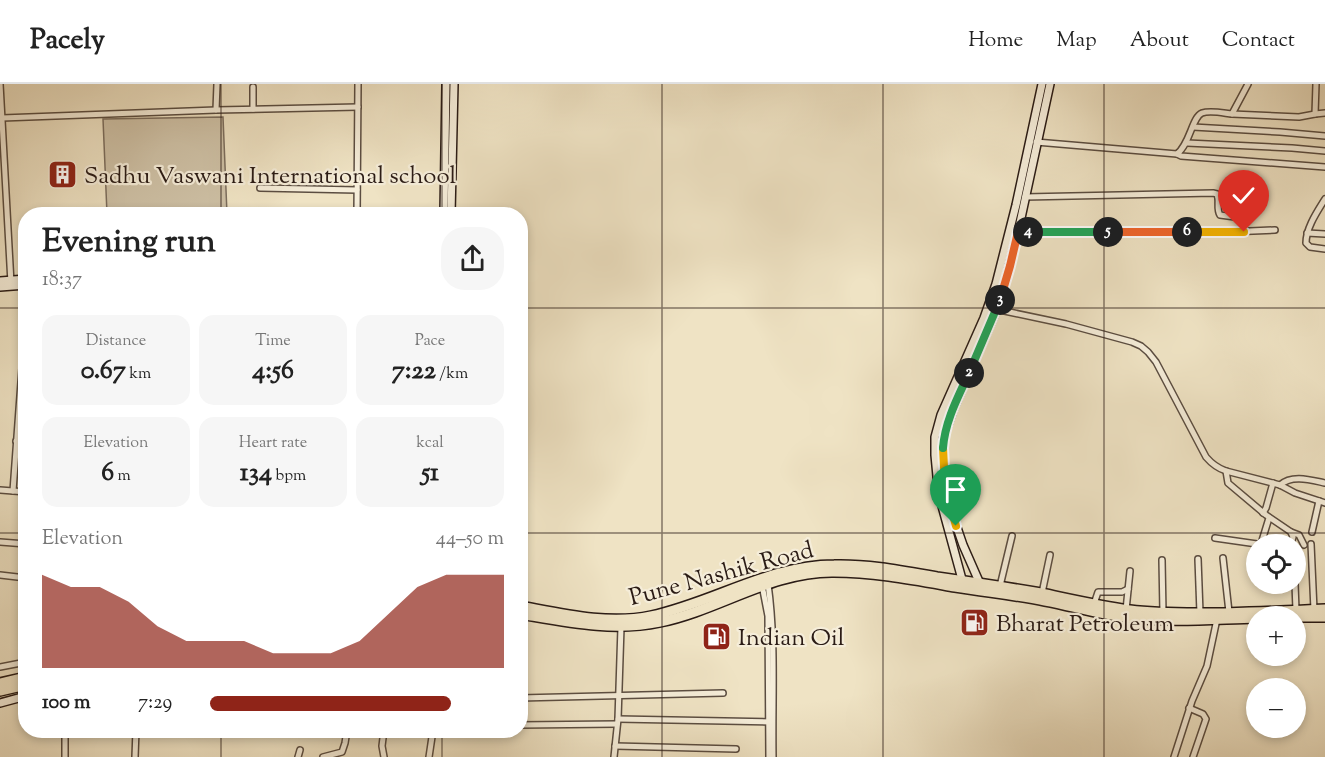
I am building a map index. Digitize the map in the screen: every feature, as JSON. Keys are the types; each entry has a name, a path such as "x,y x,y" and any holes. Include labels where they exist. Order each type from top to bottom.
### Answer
{"highway":[{"name":"Pune Nashik Road","path":"528,607 586,617 631,619 680,608 764,582 811,573 840,572 982,587 1123,617 1155,620 1246,619"},
{"name":"Pune Nashik Road","path":"528,615 588,625 621,627 662,622 684,616 764,582"},
{"name":"Pune Nashik Road","path":"998,590 1042,593 1126,610 1163,613 1246,613"},
{"name":"Pune Nashik Road","path":"1306,612 1325,609"},
{"name":"Pune Nashik Road","path":"1306,615 1325,616"},
{"path":"0,683 18,679"},
{"path":"0,692 18,687"}],"street":[{"path":"0,84 11,284"},
{"path":"216,110 217,84"},
{"path":"357,207 358,84"},
{"path":"444,207 446,84"},
{"path":"452,207 454,84"},
{"path":"963,584 938,487 934,455 935,437 941,415 988,308 999,274 1042,84"},
{"path":"982,587 963,545 950,507 944,477 945,432 997,309 1010,266 1050,84"},
{"path":"1232,114 1248,84"},
{"path":"1315,114 1316,86 1325,89"},
{"path":"253,87 253,109"},
{"path":"2,118 358,107"},
{"path":"1177,154 1187,143 1198,116 1202,113 1299,117 1325,113"},
{"path":"1193,127 1325,136"},
{"path":"1029,140 1181,156 1325,167"},
{"path":"1187,143 1325,151"},
{"path":"260,188 357,190"},
{"path":"1025,196 1213,193 1218,197 1241,197"},
{"path":"1218,197 1218,212 1235,217"},
{"path":"1325,199 1305,240 1310,247 1325,249"},
{"path":"0,221 7,221"},
{"path":"1010,230 1018,232 1204,233 1275,230"},
{"path":"1307,233 1325,234"},
{"path":"0,281 18,284"},
{"path":"0,287 18,282"},
{"path":"988,308 1110,335 1141,346 1156,362 1211,463 1226,471 1280,484 1295,493 1322,502 1312,532"},
{"path":"13,491 18,416"},
{"path":"1226,471 1228,483 1269,518 1296,534"},
{"path":"1280,484 1291,479 1325,483"},
{"path":"1263,513 1273,483"},
{"path":"0,490 18,491"},
{"path":"1263,534 1269,518"},
{"path":"998,590 1012,536"},
{"path":"1215,538 1246,542"},
{"path":"0,542 18,543"},
{"path":"1311,544 1314,610"},
{"path":"1042,593 1050,555"},
{"path":"1223,558 1229,612"},
{"path":"1198,559 1200,613"},
{"path":"1162,560 1163,613"},
{"path":"1126,610 1130,571"},
{"path":"0,575 18,577"},
{"path":"764,582 772,615 771,757"},
{"path":"1094,604 1098,592 1122,592 1128,589"},
{"path":"1174,757 1207,666 1217,620"},
{"path":"614,757 618,722 621,627"},
{"path":"0,668 18,664"},
{"path":"528,698 723,693"},
{"path":"0,703 18,698"},
{"path":"1190,708 1203,714 1206,719 1193,757"},
{"path":"528,725 771,722"},
{"path":"65,738 65,757"},
{"path":"135,757 136,738"},
{"path":"322,757 342,752 346,738"},
{"path":"383,738 384,757"},
{"path":"429,757 432,738"},
{"path":"615,746 736,749"},
{"path":"298,757 300,750"}],"shaded area":[{"path":"223,117 227,207 107,207 103,119"}],"place":[{"name":"Sadhu Vaswani International school","path":"63,175"},
{"name":"Bharat Petroleum","path":"975,623"},
{"name":"Indian Oil","path":"717,637"}],"route":[{"path":"956,526 945,486 943,447 945,432 952,410 997,309 1018,232 1244,232"}]}
